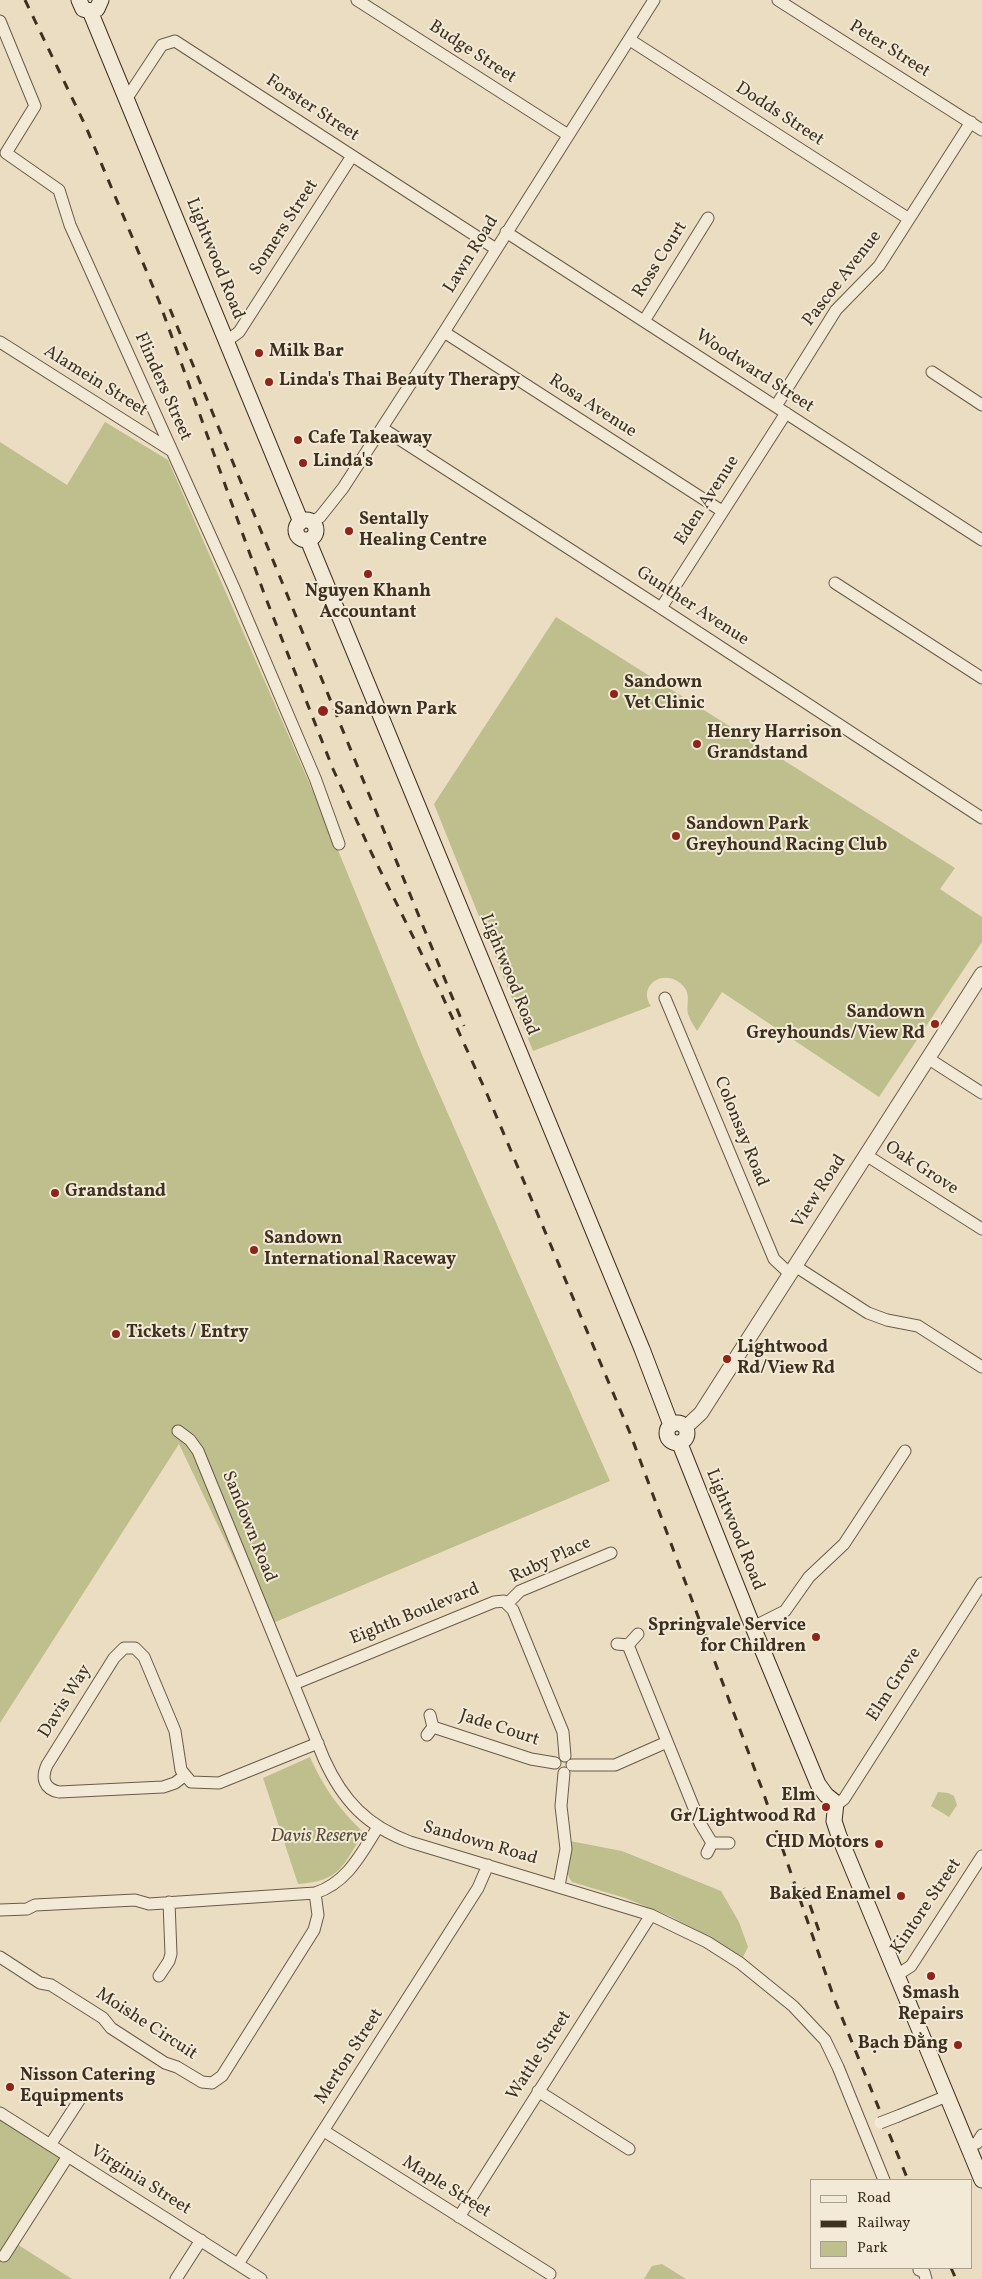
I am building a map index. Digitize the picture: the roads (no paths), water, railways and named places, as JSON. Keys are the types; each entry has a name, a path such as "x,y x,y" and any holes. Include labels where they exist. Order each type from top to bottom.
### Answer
{"main road":[{"path":"79,0 83,9 90,11 97,9 101,0"},
{"name":"Lightwood Road","path":"90,11 228,340 307,522 316,531 314,537 308,540 631,1322 678,1426 667,1431 668,1438 673,1443 680,1444 818,1784 836,1806"},
{"path":"836,1806 834,1821 839,1836 982,2180"}],"street":[{"name":"Budge Street","path":"357,0 568,135"},
{"name":"Lawn Road","path":"307,522 320,517 340,492 444,332 654,0"},
{"name":"Peter Street","path":"778,0 982,130"},
{"name":"Flinders Street","path":"0,21 35,106 3,151 59,190 70,225 234,588 320,792 338,844"},
{"name":"Forster Street","path":"127,98 162,44 175,40 496,249"},
{"name":"Dodds Street","path":"630,40 909,219"},
{"name":"Pascoe Avenue","path":"776,406 836,310 879,266 970,122"},
{"name":"Somers Street","path":"228,340 239,332 352,156"},
{"name":"Ross Court","path":"644,321 708,218"},
{"name":"Woodward Street","path":"506,232 982,540"},
{"name":"Rosa Avenue","path":"444,332 722,511"},
{"name":"Alamein Street","path":"0,342 172,451"},
{"path":"932,372 982,404"},
{"name":"Eden Avenue","path":"662,608 786,413"},
{"name":"Gunther Avenue","path":"382,428 662,608 982,818"},
{"path":"836,583 982,678"},
{"name":"View Road","path":"678,1426 701,1413 982,974"},
{"name":"Colonsay Road","path":"666,998 774,1259 868,1313 880,1318 918,1326 982,1367"},
{"path":"929,1059 982,1093"},
{"name":"Oak Grove","path":"866,1155 982,1230"},
{"name":"Sandown Road","path":"178,1431 190,1440 198,1452 318,1743 341,1791 357,1810 378,1827 410,1842 651,1914 693,1934 758,1976 810,2023 831,2051 884,2179"},
{"path":"753,1627 785,1611 809,1577 844,1544 905,1451"},
{"name":"Ruby Place","path":"508,1604 516,1594 523,1590 611,1553"},
{"name":"Elm Grove","path":"836,1806 844,1799 982,1582"},
{"name":"Eighth Boulevard","path":"294,1684 494,1602 500,1600 508,1604 513,1610 563,1732 567,1764 561,1806 566,1849 559,1886"},
{"path":"638,1634 622,1644 667,1742 710,1848 729,1843"},
{"name":"Davis Way","path":"124,1648 135,1648 144,1657 175,1731 180,1766 184,1776 175,1783 163,1787 59,1792 52,1790 45,1784 44,1775 47,1765 114,1658 124,1648"},
{"name":"Jade Court","path":"430,1715 430,1731 530,1759 555,1763 556,1769 567,1764"},
{"path":"567,1764 615,1765 667,1742"},
{"path":"184,1776 197,1784 220,1782 318,1743"},
{"path":"0,1910 27,1909 35,1905 134,1900 149,1904 315,1894 334,1885 345,1876 378,1827"},
{"name":"Kintore Street","path":"897,1975 912,1966 982,1856"},
{"name":"Merton Street","path":"238,2264 478,1888 488,1865"},
{"name":"Moishe Circuit","path":"0,1957 40,1983 51,1986 103,2018 111,2028 166,2064 177,2067 202,2082 212,2083 222,2076 314,1930 318,1915 315,1894"},
{"path":"159,1976 171,1954 169,1902"},
{"name":"Wattle Street","path":"459,2216 651,1914"},
{"path":"538,2091 630,2149"},
{"path":"864,2130 947,2096"},
{"path":"50,2145 80,2099"},
{"name":"Virginia Street","path":"0,2113 261,2279"},
{"name":"Maple Street","path":"324,2131 550,2274"},
{"path":"968,2146 977,2142 982,2135"},
{"path":"4,2256 68,2156"},
{"path":"176,2279 201,2240"}],"railway":[{"path":"25,0 86,127 159,301 265,596 333,769 371,852 441,993 487,1094 630,1433 762,1789 834,1998 908,2179"},
{"path":"170,309 464,1026"},
{"path":"804,1888 819,1931"},
{"path":"951,2269 956,2279"}],"place":[{"name":"Milk Bar","path":"259,353"},
{"name":"Linda's Thai Beauty Therapy","path":"269,382"},
{"name":"Cafe Takeaway","path":"298,440"},
{"name":"Linda's","path":"303,463"},
{"name":"Sentally Healing Centre","path":"349,531"},
{"name":"Nguyen Khanh Accountant","path":"368,574"},
{"name":"Sandown Vet Clinic","path":"614,694"},
{"name":"Sandown Park","path":"323,711"},
{"name":"Henry Harrison Grandstand","path":"697,744"},
{"name":"Sandown Park Greyhound Racing Club","path":"676,836"},
{"name":"Sandown Greyhounds/View Rd","path":"935,1024"},
{"name":"Grandstand","path":"55,1193"},
{"name":"Sandown International Raceway","path":"254,1250"},
{"name":"Tickets / Entry","path":"116,1334"},
{"name":"Lightwood Rd/View Rd","path":"727,1359"},
{"name":"Springvale Service for Children","path":"816,1637"},
{"name":"Elm Gr/Lightwood Rd","path":"826,1807"},
{"name":"CHD Motors","path":"879,1844"},
{"name":"Baked Enamel","path":"901,1896"},
{"name":"Smash Repairs","path":"931,1976"},
{"name":"Bạch Đằng","path":"958,2045"},
{"name":"Nisson Catering Equipments","path":"10,2087"}],"park label":[{"name":"Davis Reserve","path":"319,1838"}]}
